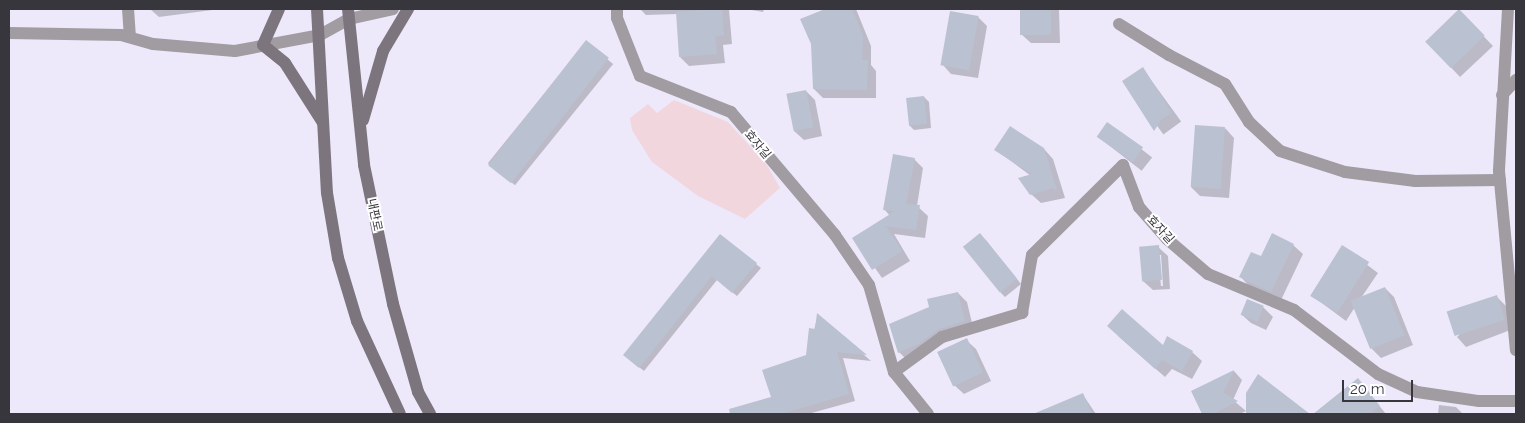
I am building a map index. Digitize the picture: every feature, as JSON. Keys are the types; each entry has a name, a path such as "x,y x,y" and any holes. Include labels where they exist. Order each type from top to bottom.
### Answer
{"street":[{"path":"128,9 130,37"},
{"path":"263,46 279,9"},
{"path":"317,9 320,35 322,122 327,193 338,258 358,320 400,414"},
{"path":"9,33 130,37 153,44 235,51 320,35 348,14 393,9"},
{"path":"360,130 383,51 408,9"},
{"name":"효자길","path":"617,9 617,18 640,76 731,112 834,235 869,284 894,372 928,414"},
{"path":"1508,9 1502,95 1500,180 1516,350"},
{"name":"내판로","path":"348,14 364,165 393,304 418,392 430,414"},
{"path":"1119,24 1225,84 1249,122 1280,151 1345,172 1415,181 1500,180"},
{"path":"263,46 284,63 322,122"},
{"path":"1502,95 1516,80"},
{"name":"효자길","path":"894,372 942,337 1022,313 1032,255 1123,165 1139,207 1166,239 1208,274 1294,310 1378,374 1417,392 1478,401 1516,401"}],"shaded area":[{"path":"674,100 728,122 767,165 780,188 745,219 698,196 652,162 632,130 630,118 648,104 657,113"}],"building":[{"path":"722,9 724,35 715,36 717,54 679,57 676,12"},
{"path":"825,9 852,9 863,36 862,60 868,60 867,90 813,89 811,44 800,19"},
{"path":"1020,9 1051,9 1051,35 1020,35"},
{"path":"1459,9 1485,36 1451,68 1425,42"},
{"path":"950,11 979,16 969,70 940,65"},
{"path":"586,40 609,58 511,183 488,165"},
{"path":"1143,67 1172,113 1162,119 1154,131 1122,81"},
{"path":"806,90 813,127 794,131 786,94"},
{"path":"924,96 927,124 909,126 906,98"},
{"path":"1107,122 1143,147 1133,162 1097,137"},
{"path":"1195,125 1225,127 1221,189 1191,187"},
{"path":"1010,126 1044,148 1057,191 1053,188 1030,195 1018,178 1032,174 994,150"},
{"path":"893,154 915,158 906,204 920,205 916,230 886,226 902,251 872,270 852,238 895,211 883,210"},
{"path":"980,233 1017,279 1000,293 963,247"},
{"path":"1272,233 1294,244 1271,292 1239,277 1251,252 1261,256"},
{"path":"720,234 757,263 732,293 712,276 639,368 623,355"},
{"path":"1159,245 1162,280 1142,282 1139,247"},
{"path":"1342,245 1369,262 1337,313 1310,296"},
{"path":"1385,287 1404,335 1370,349 1351,301"},
{"path":"958,292 965,321 939,329 918,344 898,353 889,324 929,307 927,299"},
{"path":"1497,295 1505,320 1455,336 1447,311"},
{"path":"1247,299 1264,306 1257,322 1241,315"},
{"path":"1122,309 1163,345 1167,336 1193,351 1182,371 1162,360 1155,369 1107,326"},
{"path":"817,313 867,355 837,352 849,394 781,414 730,414 729,409 771,397 762,370 806,355 809,328 815,329"},
{"path":"967,338 983,372 953,386 937,352"},
{"path":"1234,370 1223,393 1238,401 1213,414 1202,414 1191,391"},
{"path":"1258,374 1310,414 1246,414 1246,393"},
{"path":"1358,378 1380,406 1369,414 1313,414"},
{"path":"1083,393 1092,414 1033,414"}]}
